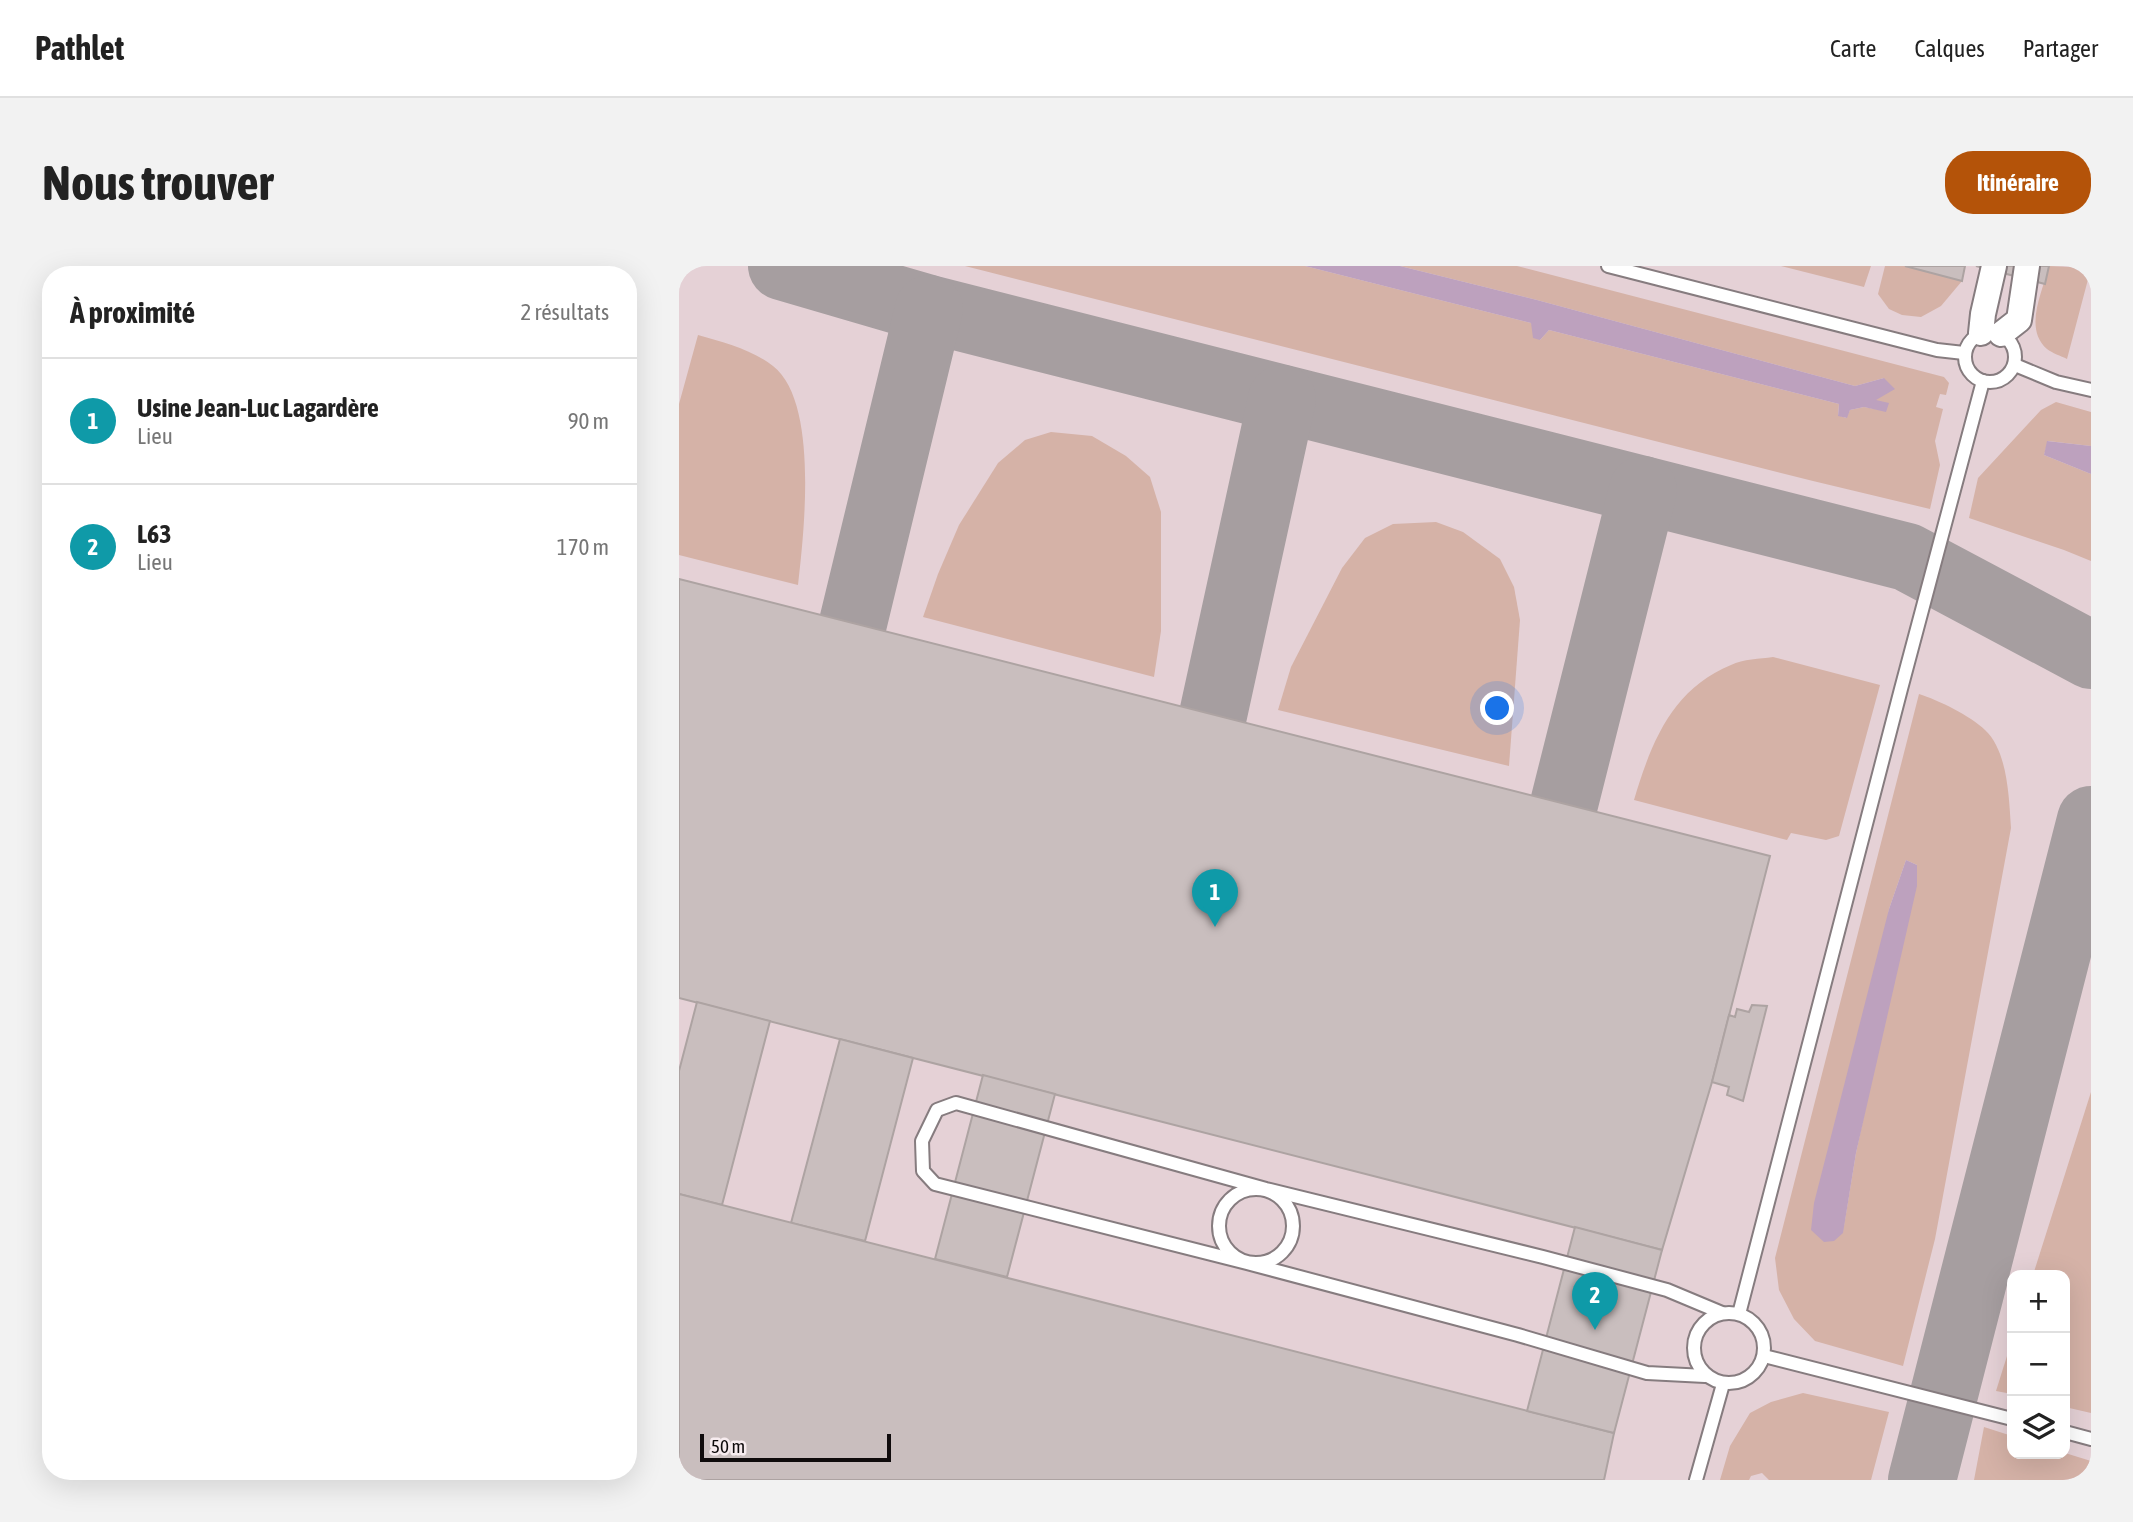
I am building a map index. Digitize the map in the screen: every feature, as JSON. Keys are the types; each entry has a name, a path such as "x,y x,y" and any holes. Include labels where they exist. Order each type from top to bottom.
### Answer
{"street":[{"path":"1994,266 1983,314 1991,334 2019,320 2027,266"}],"lane":[{"path":"1608,266 1937,350 1964,353"},
{"path":"1991,334 2010,341 2015,365 2004,378 1994,382 1983,381 1970,373 1964,353 1972,339 1991,334"},
{"path":"2015,365 2056,382 2091,390"},
{"path":"1739,1314 1983,381"},
{"path":"955,1103 1266,1189 1568,1263 1667,1290 1723,1313 1739,1314 1755,1323 1763,1338 1764,1356 1757,1371 1746,1380 1723,1384 1705,1376 1647,1373 1518,1335 1247,1263 935,1184 923,1171 922,1141 937,1110 955,1103"},
{"path":"1266,1189 1283,1200 1292,1214 1293,1235 1284,1252 1268,1262 1247,1263 1226,1250 1219,1235 1219,1218 1226,1202 1240,1191 1266,1189"},
{"path":"1705,1376 1696,1364 1694,1337 1706,1320 1723,1313"},
{"path":"1764,1356 2007,1418"},
{"path":"1696,1480 1723,1384"},
{"path":"2070,1433 2091,1439"}],"shaded area":[{"path":"679,266 2091,266 2091,1480 679,1480"},
{"path":"965,266 1305,266 1531,323 1540,340 1549,330 1839,404 1838,415 1846,418 1850,410 1864,407 1886,411 1875,400 1884,378 1855,386 1400,266 1517,266 1944,377 1949,383 1946,395 1940,394 1936,407 1943,409 1935,441 1940,465 1930,509 1813,481"},
{"path":"1305,266 1400,266 1855,386 1884,378 1895,389 1876,400 1889,403 1886,412 1864,407 1850,410 1847,418 1838,416 1839,404 1549,330 1540,340 1533,338 1531,323"},
{"path":"1781,266 1871,266 1864,287"},
{"path":"1885,266 1905,266 1962,281 1941,306 1921,317 1902,315 1889,309 1878,294"},
{"path":"2049,266 2091,268 2067,359 2047,349 2036,331 2039,298"},
{"path":"698,335 756,355 773,366 788,384 797,408 803,437 805,469 798,585 679,555 679,404"},
{"path":"2056,402 2091,412 2091,446 2048,441 2044,455 2091,474 2091,561 1969,518 1978,478 2041,410"},
{"path":"1051,432 1092,436 1126,456 1150,477 1161,512 1161,631 1154,677 923,617 959,525 998,463 1025,440"},
{"path":"2047,441 2091,446 2091,474 2044,455"},
{"path":"1436,522 1463,532 1500,559 1514,587 1520,620 1509,766 1278,710 1291,667 1342,568 1365,538 1393,524"},
{"path":"1773,657 1880,685 1839,836 1826,840 1791,833 1787,840 1634,800 1648,758 1667,720 1693,688 1711,675 1736,663"},
{"path":"1919,694 1963,714 1993,739 2006,776 2011,828 1935,1239 1903,1366 1815,1341 1794,1319 1779,1290 1775,1258","holes":["1906,860 1917,865 1856,1153 1843,1232 1889,909"]},
{"path":"1906,860 1917,865 1917,886 1856,1153 1843,1233 1834,1241 1824,1242 1811,1230 1814,1203 1889,909"},
{"path":"2091,1092 2091,1413 2070,1408 2070,1270 2035,1270"},
{"path":"2007,1356 2007,1393 1996,1391"},
{"path":"1803,1393 1889,1412 1871,1480 1769,1480 1762,1473 1751,1476 1749,1480 1720,1480 1730,1446 1750,1413 1771,1402"},
{"path":"1984,1427 2007,1434 2007,1459 2070,1459 2070,1455 2091,1461 2091,1480 1974,1480"}],"building":[{"path":"1905,266 1965,266 1962,281"},
{"path":"1976,266 2049,266 2045,284"},
{"path":"679,579 1770,856 1712,1082 1662,1250 679,998"},
{"path":"697,1002 770,1021 722,1205 679,1194 679,1071"},
{"path":"1752,1005 1767,1006 1743,1101 1727,1095 1729,1087 1712,1082 1729,1015 1735,1017 1737,1009 1749,1012"},
{"path":"840,1039 913,1058 865,1241 791,1223"},
{"path":"983,1075 1055,1094 1007,1277 935,1259"},
{"path":"679,1194 1614,1433 1604,1480 679,1480"},
{"path":"1575,1227 1662,1250 1614,1433 1527,1411"}],"taxiway":[{"path":"782,266 929,309 1907,557 2091,655"},
{"path":"853,623 929,309"},
{"path":"1213,715 1282,399"},
{"path":"1564,804 1643,490"},
{"path":"1922,1480 2091,820"}],"place":[{"name":"Usine Jean-Luc Lagardère","path":"1215,927"},
{"name":"L63","path":"1595,1330"}]}
